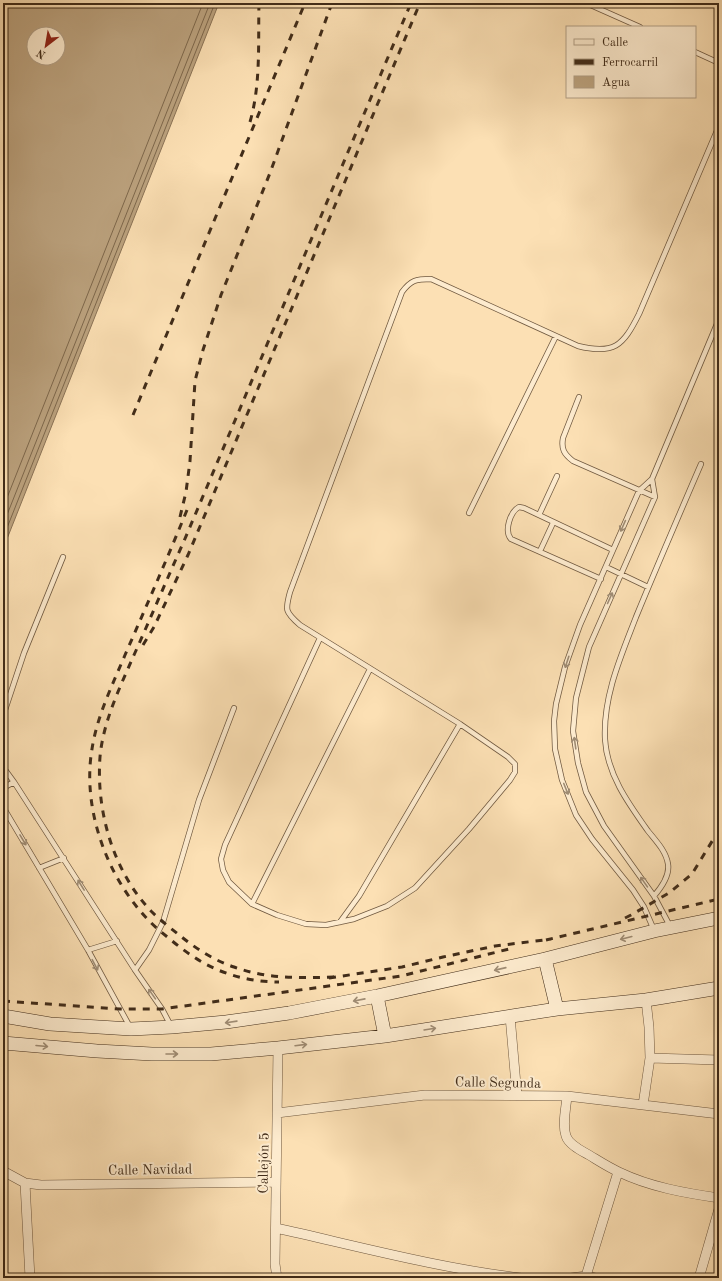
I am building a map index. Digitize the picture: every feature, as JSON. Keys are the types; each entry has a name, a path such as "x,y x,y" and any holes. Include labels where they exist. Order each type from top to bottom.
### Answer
{"main road":[{"path":"3,1016 50,1024 131,1029 226,1022 282,1014 377,996 545,959 654,932 719,918"},
{"path":"545,959 557,1009"},
{"path":"3,1043 152,1054 211,1054 385,1036 557,1009 646,1000 719,988"},
{"path":"377,996 385,1036"}],"street":[{"path":"643,1105 650,1058 646,1000"},
{"path":"510,1016 516,1096"},
{"name":"Callejón 5","path":"277,1278 275,1264 278,1048"},
{"path":"650,1058 719,1060"},
{"name":"Calle Segunda","path":"277,1113 425,1095 567,1096 719,1114"},
{"path":"567,1096 564,1126 567,1137 582,1151 618,1172 645,1183 673,1190 719,1198"},
{"path":"3,1171 25,1183 30,1278"},
{"path":"571,1278 588,1277 618,1172"},
{"name":"Calle Navidad","path":"25,1183 41,1185 276,1182"},
{"path":"699,1278 719,1209"},
{"path":"276,1228 386,1254 496,1277 521,1278"}],"lane":[{"path":"586,3 638,26"},
{"path":"696,52 719,63"},
{"path":"320,638 229,838 221,859 223,870 229,882 252,904 278,915 306,924 326,925 354,919 388,906 415,888 469,829 515,772 515,764 508,757 460,724 300,625 290,616 286,607 290,592 402,292 408,284 413,281 418,279 431,279 578,346 594,350 609,349 622,342 631,330 639,314 719,126"},
{"path":"654,932 644,907 633,890 592,840 576,815 562,780 555,749 554,721 556,704 564,673 578,631 639,491 652,479 719,319"},
{"path":"469,513 556,336"},
{"path":"579,398 563,438 563,451 566,456 573,461 655,497"},
{"path":"654,896 662,886 666,877 668,865 664,852 620,789 609,765 605,739 607,705 616,669 648,587 701,464"},
{"path":"539,516 557,476"},
{"path":"652,479 655,497 594,634 585,658 576,698 574,731 578,763 586,792 604,826 654,896 671,928"},
{"path":"601,579 511,539 507,531 512,513 519,507 524,508 613,550"},
{"path":"540,551 553,523"},
{"path":"3,716 24,653 63,557"},
{"path":"606,567 648,587"},
{"path":"252,904 370,669"},
{"path":"135,970 149,950 163,922 199,800 234,708"},
{"path":"340,922 350,911 460,724"},
{"path":"3,767 64,858 135,970 162,1009 172,1027"},
{"path":"3,788 14,782"},
{"path":"3,807 88,950 131,1029"},
{"path":"39,868 64,858"},
{"path":"88,950 117,942"}],"water":[{"path":"3,3 219,3 3,549"}],"railway":[{"path":"250,122 256,93 259,48 259,3"},
{"path":"133,415 305,3"},
{"path":"180,517 186,492 190,461 195,381 203,350 221,295 270,173 332,3"},
{"path":"334,977 271,976 234,967 219,961 198,949 154,914 126,878 110,839 104,819 101,798 99,777 100,757 108,718 118,692 184,541 411,3"},
{"path":"143,645 154,627 188,555 420,3"},
{"path":"187,510 110,690 97,725 92,749 90,773 91,799 96,824 114,872 127,894 143,914 160,931 191,955 211,967 244,978 267,982 279,982"},
{"path":"625,918 669,893 692,874 719,830"},
{"path":"546,940 719,899"},
{"path":"329,978 402,967 495,946 552,939"},
{"path":"3,1001 120,1009 162,1009 401,976 509,949"}]}
